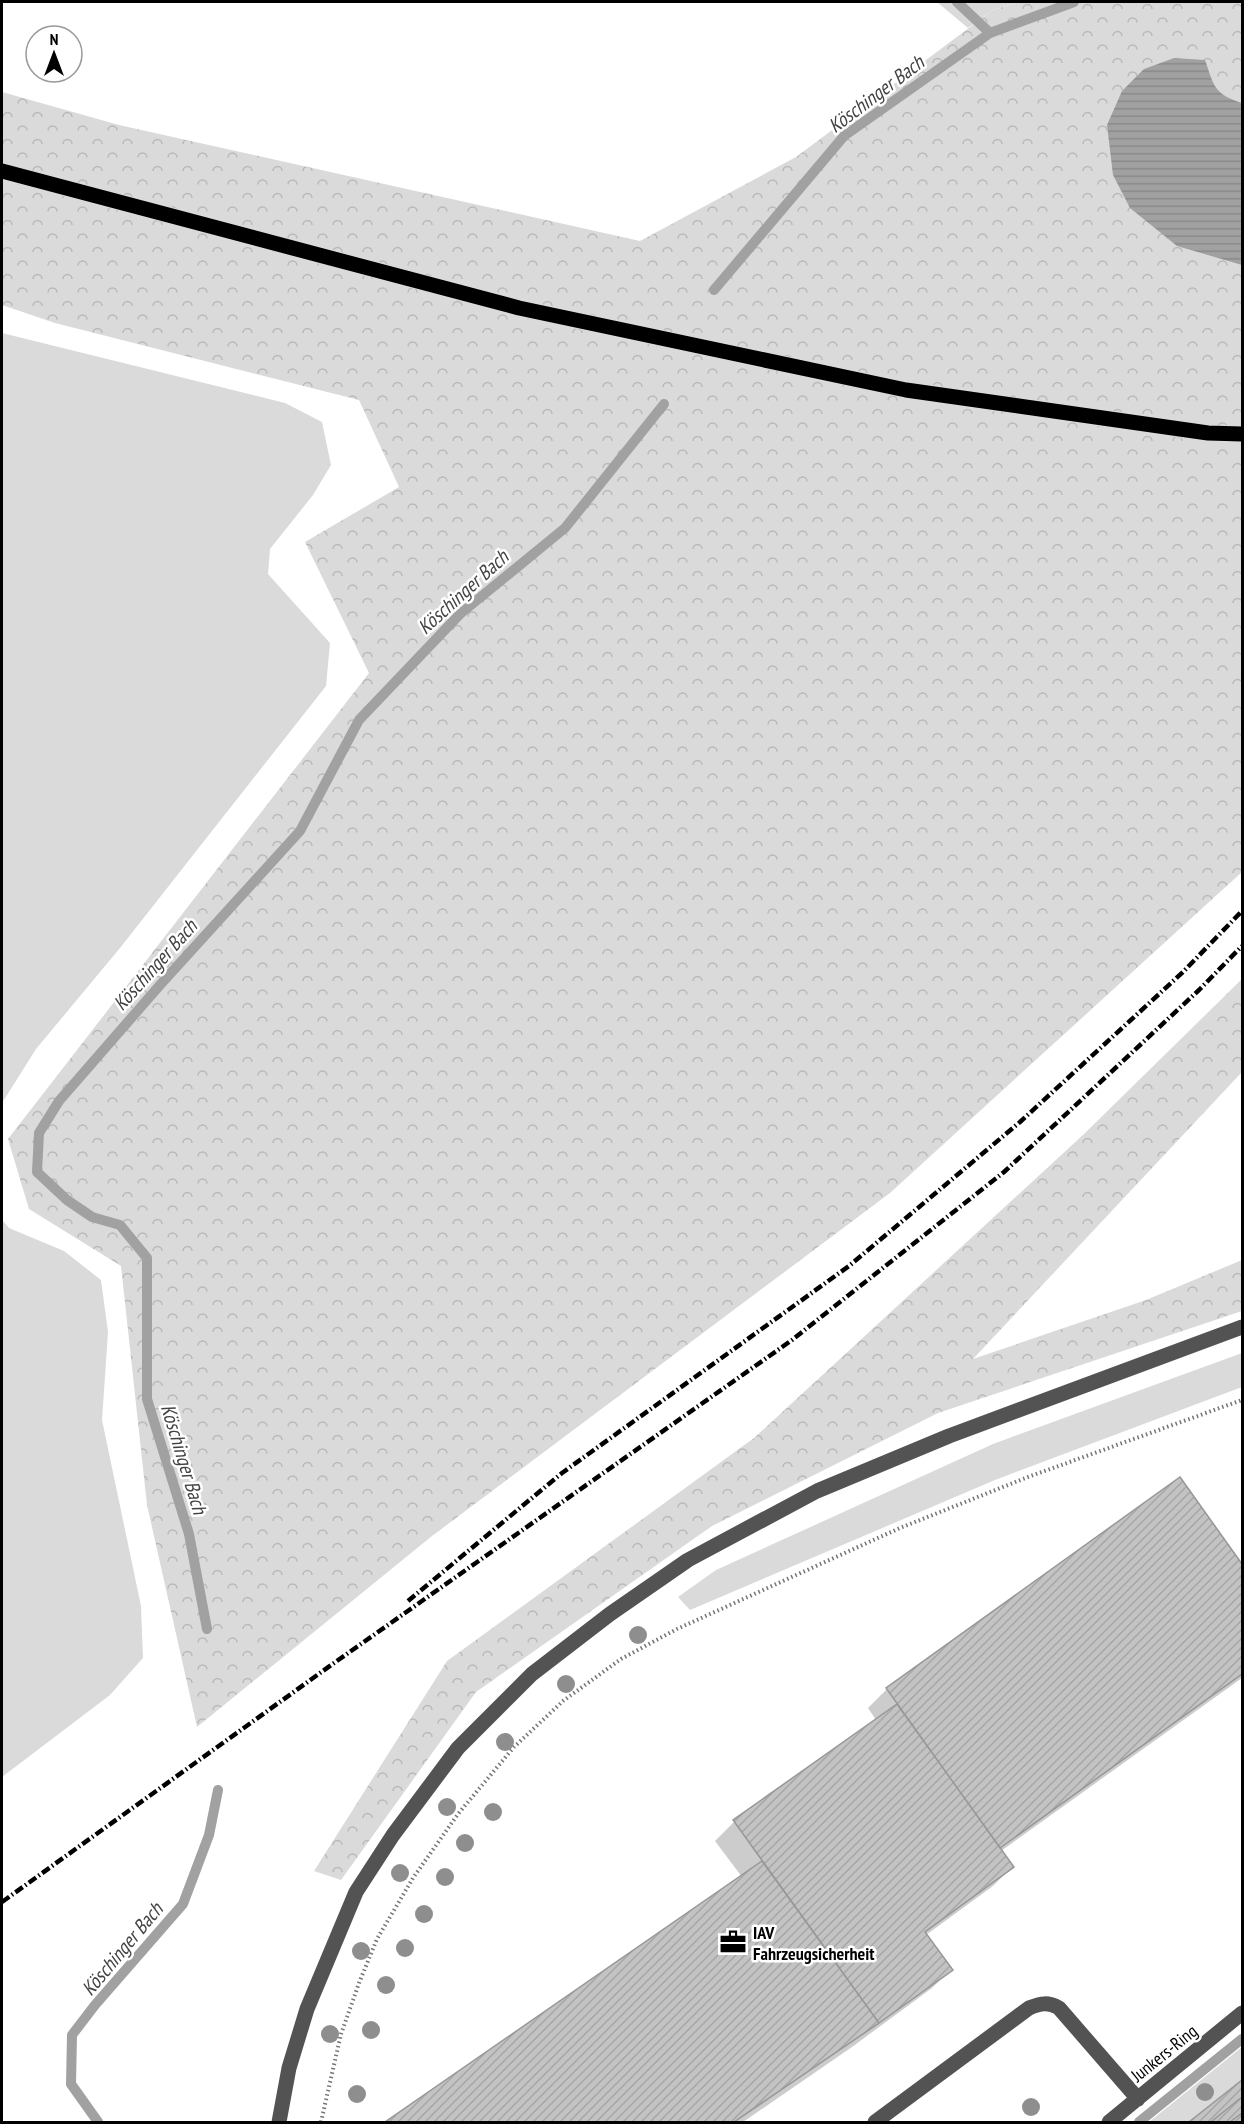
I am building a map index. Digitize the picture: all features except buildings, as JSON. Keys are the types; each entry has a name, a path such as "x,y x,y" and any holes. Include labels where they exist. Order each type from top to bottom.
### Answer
{"main road":[{"path":"2,171 519,308 906,390 1208,433 1242,435"}],"street":[{"path":"279,2122 289,2068 307,2009 356,1892 393,1835 458,1748 532,1674 610,1614 688,1560 817,1491 949,1436 1242,1327"},
{"path":"875,2122 1029,2008 1040,2003 1050,2003 1059,2008 1100,2058 1138,2099"},
{"name":"Junkers-Ring","path":"1109,2122 1242,2013"}],"path":[{"path":"321,2122 341,2034 377,1939 413,1878 458,1814 514,1747 563,1701 621,1659 677,1629 900,1528 1028,1477 1242,1400"}],"green space":[{"path":"937,2 1019,2 993,10 968,28"},
{"path":"1019,2 1242,2 1242,872 890,1193 432,1536 197,1727 147,1505 121,1266 29,1209 8,1139 369,673 305,542 399,487 359,400 55,323 2,305 2,92 119,125 640,241 796,157 993,10"},
{"path":"2,333 285,403 322,422 331,465 313,495 270,549 268,574 330,643 326,686 120,948 36,1049 2,1103"},
{"path":"1242,979 1242,1072 973,1359 1146,1300 1242,1260 1242,1311 938,1413 712,1526 476,1692 341,1880 314,1871 447,1661 754,1438 1084,1134"},
{"path":"2,1220 9,1228 64,1251 101,1280 108,1332 102,1420 141,1606 143,1658 110,1695 2,1777"},
{"path":"1242,1353 1242,1387 995,1480 690,1610 678,1597 716,1570 993,1444"},
{"path":"1242,2047 1242,2080 1189,2122 1149,2122"}],"shaded area":[{"path":"1174,58 1205,60 1216,88 1225,96 1242,103 1242,265 1177,246 1130,208 1113,175 1107,125 1122,91 1144,69"}],"waterway":[{"path":"957,2 990,33"},
{"name":"Köschinger Bach","path":"714,290 844,136 990,33 1074,2"},
{"name":"Köschinger Bach","path":"207,1629 189,1534 147,1399 147,1258 120,1225 92,1217 67,1200 37,1172 39,1133 59,1101 160,985 300,831 359,720 460,614 565,528 664,404"},
{"name":"Köschinger Bach","path":"98,2122 71,2084 72,2035 95,2005 183,1904 209,1835 218,1790"},
{"path":"1139,2122 1242,2039"}],"railway":[{"path":"408,1601 562,1473 849,1266 1020,1122 1183,972 1242,911"},
{"path":"2,1902 334,1663 792,1340 1004,1172 1199,990 1242,946"}],"place":[{"name":"IAV Fahrzeugsicherheit","path":"733,1942"}]}
